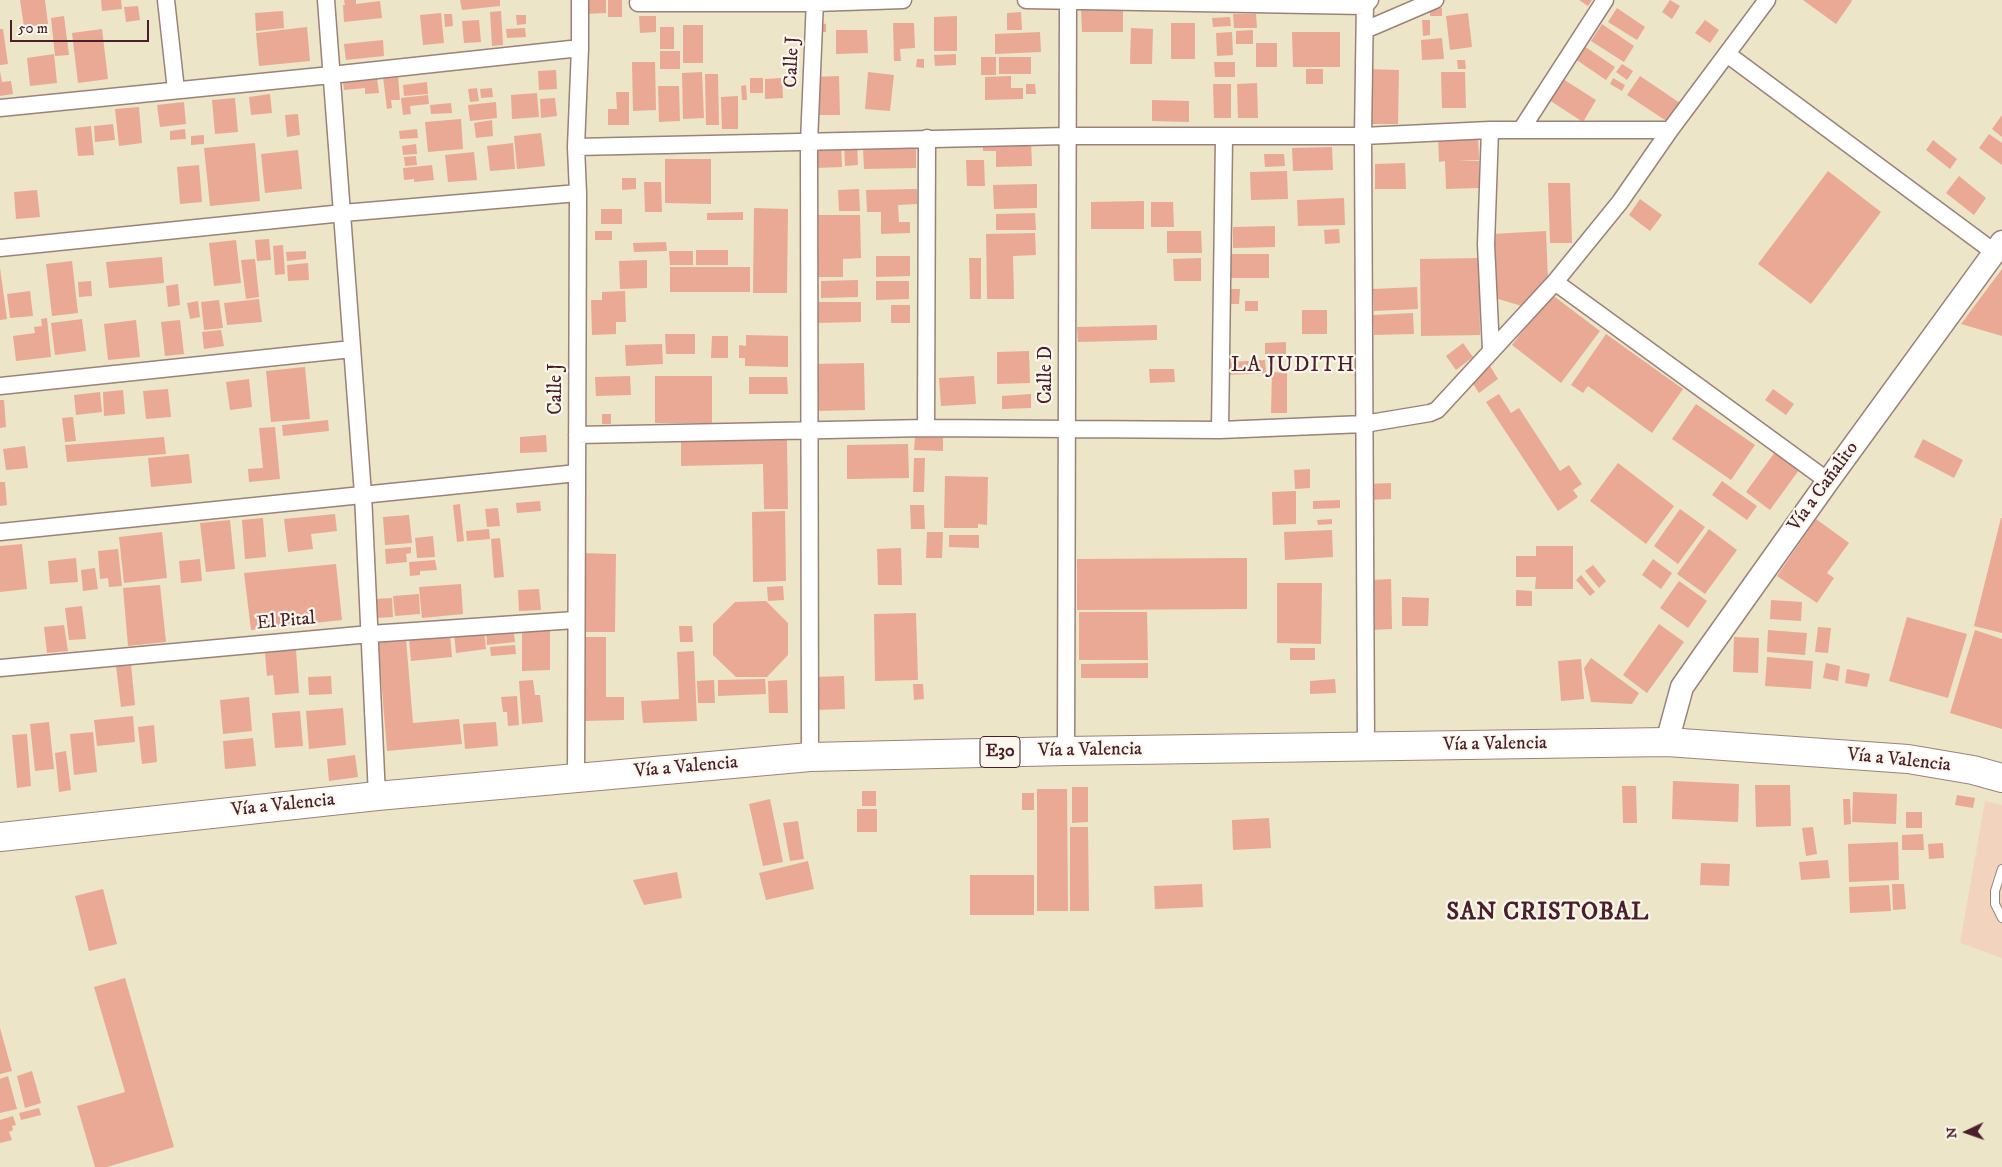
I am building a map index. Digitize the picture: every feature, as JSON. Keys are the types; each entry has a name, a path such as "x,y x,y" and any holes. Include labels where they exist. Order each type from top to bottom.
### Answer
{"highway":[{"name":"Vía a Valencia","path":"0,837 377,796 810,757 1066,751 1667,742 1908,759 1974,770 2002,778"}],"main road":[{"name":"Vía a Cañalito","path":"1667,742 1682,687 1828,481 1998,247"}],"street":[{"path":"166,0 176,90"},
{"path":"326,0 363,494 377,796"},
{"name":"Calle J","path":"576,778 578,193 576,147 580,0"},
{"path":"638,3 903,0"},
{"path":"1026,0 1367,2 1363,136 1366,746"},
{"name":"Calle D","path":"1066,751 1068,0"},
{"path":"1365,30 1435,0"},
{"path":"1521,130 1605,0"},
{"path":"577,434 1068,427 1220,430 1364,424 1430,413 1437,410 1555,282 1620,202 1670,130 1767,0"},
{"name":"Calle J","path":"810,757 809,143 815,2"},
{"path":"0,108 580,48"},
{"path":"1727,54 1998,247"},
{"path":"1490,130 1486,244 1491,350"},
{"path":"576,147 809,143 928,138 1363,136 1490,130 1670,130"},
{"path":"1220,430 1224,137"},
{"path":"926,428 928,138"},
{"path":"0,248 343,213 578,193"},
{"path":"1555,282 1828,481"},
{"path":"0,386 352,349"},
{"path":"0,532 577,473"},
{"name":"El Pital","path":"0,668 370,634 576,620"}],"lane":[{"path":"2002,869 1994,891 1995,904 2002,918"}],"shaded area":[{"path":"1985,801 2002,805 2002,958 1960,943"}],"building":[{"path":"20,0 45,0 48,24 24,27"},
{"path":"101,0 121,0 122,9 102,11"},
{"path":"344,0 356,0 356,4 380,1 382,18 344,22"},
{"path":"460,0 500,0 500,6 462,10"},
{"path":"586,0 606,0 606,13 586,14"},
{"path":"608,0 622,0 622,17 608,17"},
{"path":"1579,0 1592,0 1588,6"},
{"path":"1670,0 1680,6 1672,19 1662,12"},
{"path":"1803,0 1851,0 1852,1 1836,24"},
{"path":"138,6 140,20 126,22 124,7"},
{"path":"1430,8 1442,8 1442,16 1430,16"},
{"path":"1617,8 1645,27 1637,40 1608,22"},
{"path":"1123,9 1123,32 1082,32 1081,10"},
{"path":"283,11 284,28 256,31 255,13"},
{"path":"501,11 503,45 492,46 490,12"},
{"path":"1021,12 1022,30 1007,30 1007,13"},
{"path":"441,13 444,43 423,45 420,15"},
{"path":"1468,13 1472,47 1450,50 1446,16"},
{"path":"444,14 452,14 453,26 445,27"},
{"path":"1233,14 1256,14 1257,28 1234,28"},
{"path":"516,15 526,15 526,24 517,25"},
{"path":"64,16 69,55 55,56 51,18"},
{"path":"639,16 656,16 656,32 640,33"},
{"path":"957,16 957,51 934,51 934,17"},
{"path":"1230,17 1231,26 1213,27 1212,18"},
{"path":"479,20 481,42 464,43 462,21"},
{"path":"1422,20 1430,20 1430,35 1423,36"},
{"path":"1705,20 1719,30 1710,43 1695,33"},
{"path":"821,23 826,24 826,32 821,32"},
{"path":"893,23 914,23 915,48 900,49 901,61 894,61"},
{"path":"1171,23 1195,23 1195,59 1171,59"},
{"path":"1602,24 1634,46 1624,62 1591,41"},
{"path":"683,25 703,25 703,63 683,63"},
{"path":"307,27 310,61 259,66 256,33"},
{"path":"660,27 674,27 674,49 660,49"},
{"path":"525,28 526,37 507,38 506,29"},
{"path":"1131,28 1153,29 1152,64 1130,64"},
{"path":"0,29 3,29 8,64 0,65"},
{"path":"102,29 108,79 78,83 72,33"},
{"path":"836,30 867,30 868,53 836,54"},
{"path":"1253,30 1253,44 1236,44 1236,31"},
{"path":"1040,32 1041,52 995,54 995,34"},
{"path":"1232,32 1233,55 1217,56 1216,33"},
{"path":"1292,32 1340,32 1340,67 1293,67"},
{"path":"1442,38 1444,59 1422,60 1421,40"},
{"path":"383,40 384,56 346,60 344,44"},
{"path":"1256,43 1277,43 1277,67 1256,67"},
{"path":"1584,46 1615,67 1606,80 1575,59"},
{"path":"660,51 680,51 680,69 660,69"},
{"path":"54,54 57,83 30,86 27,58"},
{"path":"956,54 956,65 935,66 934,55"},
{"path":"981,57 996,57 996,75 981,75"},
{"path":"999,57 1031,57 1031,74 999,74"},
{"path":"917,59 924,59 924,68 916,67"},
{"path":"1457,60 1465,60 1466,69 1458,69"},
{"path":"632,62 655,62 656,110 633,111"},
{"path":"1214,62 1235,62 1235,77 1215,77"},
{"path":"1622,64 1633,71 1627,80 1616,72"},
{"path":"1306,69 1323,69 1323,84 1306,84"},
{"path":"1366,69 1399,70 1398,124 1365,124"},
{"path":"556,70 557,89 539,90 538,71"},
{"path":"0,71 2,82 11,81 13,94 0,96"},
{"path":"702,72 704,118 683,119 682,73"},
{"path":"868,72 894,75 890,111 865,109"},
{"path":"1441,72 1465,72 1466,108 1442,108"},
{"path":"705,74 718,74 719,125 706,125"},
{"path":"398,76 400,100 391,100 392,108 387,109 383,77"},
{"path":"839,76 840,115 815,115 814,77"},
{"path":"1011,76 1011,88 1023,88 1023,99 985,100 985,77"},
{"path":"1640,76 1680,103 1668,122 1627,95"},
{"path":"377,78 379,93 365,94 365,88 344,90 343,82"},
{"path":"750,78 763,78 763,93 750,93"},
{"path":"782,78 783,98 765,99 765,79"},
{"path":"1613,78 1625,85 1622,91 1610,84"},
{"path":"1563,79 1596,100 1583,122 1549,100"},
{"path":"427,82 428,94 404,96 403,85"},
{"path":"1257,83 1258,118 1238,118 1237,84"},
{"path":"1026,84 1035,84 1036,94 1026,94"},
{"path":"1213,84 1231,84 1231,118 1214,118"},
{"path":"746,85 747,100 742,100 741,86"},
{"path":"658,86 679,86 680,121 659,122"},
{"path":"477,88 479,101 470,102 468,89"},
{"path":"492,88 493,97 481,98 480,89"},
{"path":"616,92 629,92 629,125 608,125 608,109 617,109"},
{"path":"537,93 539,117 512,119 511,95"},
{"path":"270,94 272,113 251,115 249,97"},
{"path":"428,95 429,104 410,106 411,114 403,115 401,98"},
{"path":"738,96 738,129 722,129 721,97"},
{"path":"235,98 238,132 215,134 212,100"},
{"path":"555,98 557,116 541,118 540,99"},
{"path":"1152,100 1189,101 1189,122 1152,121"},
{"path":"184,102 186,124 160,127 157,105"},
{"path":"496,102 497,118 470,121 468,105"},
{"path":"451,103 452,113 431,114 430,105"},
{"path":"139,107 142,143 119,146 115,109"},
{"path":"298,114 300,135 287,137 285,115"},
{"path":"2002,115 2002,137 1992,129"},
{"path":"461,119 463,149 428,152 425,122"},
{"path":"492,120 493,136 476,138 474,123"},
{"path":"113,124 115,140 95,142 94,126"},
{"path":"91,126 94,155 78,156 75,128"},
{"path":"185,129 186,139 170,140 170,131"},
{"path":"417,129 418,138 400,139 399,131"},
{"path":"541,133 545,166 517,169 514,136"},
{"path":"1989,134 2002,143 2002,165 1979,148"},
{"path":"204,135 204,144 191,145 191,136"},
{"path":"1478,135 1479,160 1457,161 1479,161 1479,188 1446,189 1445,161 1439,162 1438,137"},
{"path":"1031,140 1032,166 996,167 996,151 983,151 983,141"},
{"path":"1933,140 1957,159 1950,169 1926,150"},
{"path":"255,143 260,201 210,206 204,148"},
{"path":"513,143 515,169 490,171 487,146"},
{"path":"841,143 842,167 815,168 814,144"},
{"path":"844,143 857,143 858,165 845,166"},
{"path":"416,144 417,154 403,155 402,146"},
{"path":"916,147 916,168 864,169 863,148"},
{"path":"1332,147 1333,170 1293,171 1292,148"},
{"path":"298,150 302,189 265,193 261,154"},
{"path":"474,152 477,180 448,182 445,155"},
{"path":"1264,154 1284,154 1285,166 1265,167"},
{"path":"416,156 417,165 405,166 404,157"},
{"path":"665,159 711,159 711,204 665,203"},
{"path":"966,160 984,160 985,186 967,186"},
{"path":"1405,163 1406,189 1375,189 1375,164"},
{"path":"199,165 202,202 180,204 177,167"},
{"path":"432,165 434,180 414,182 414,179 404,180 403,168"},
{"path":"1287,171 1288,199 1251,200 1250,172"},
{"path":"1828,171 1881,212 1811,304 1758,264"},
{"path":"1959,176 1986,198 1974,215 1946,193"},
{"path":"622,178 636,178 636,189 622,190"},
{"path":"644,182 661,182 662,212 645,212"},
{"path":"1548,183 1570,183 1572,243 1550,243"},
{"path":"1037,184 1037,208 994,209 993,185"},
{"path":"859,189 860,211 839,211 838,190"},
{"path":"917,189 917,204 898,205 899,222 910,222 910,233 881,234 881,212 867,212 866,190"},
{"path":"37,190 40,217 16,219 14,192"},
{"path":"1344,198 1345,225 1298,226 1297,200"},
{"path":"1640,199 1662,215 1650,231 1629,215"},
{"path":"1144,201 1144,229 1091,229 1091,202"},
{"path":"1151,202 1173,202 1174,227 1151,227"},
{"path":"754,208 788,209 787,293 753,293"},
{"path":"601,209 622,209 622,224 601,224"},
{"path":"743,212 743,220 707,220 707,213"},
{"path":"1035,213 1036,230 996,230 996,214"},
{"path":"815,215 860,215 861,258 843,259 843,277 816,277"},
{"path":"1275,226 1275,247 1233,248 1233,227"},
{"path":"1339,229 1340,243 1325,244 1324,230"},
{"path":"595,231 612,231 612,240 595,240"},
{"path":"1167,231 1201,231 1202,253 1167,253"},
{"path":"1546,231 1548,280 1525,307 1495,298 1492,234"},
{"path":"1035,233 1036,255 1013,256 1014,299 987,299 986,234"},
{"path":"269,239 271,260 257,261 255,240"},
{"path":"236,240 241,283 214,286 209,243"},
{"path":"666,242 667,251 634,252 633,243"},
{"path":"283,245 285,274 275,275 273,246"},
{"path":"696,250 728,250 728,265 696,265"},
{"path":"306,251 306,259 287,261 286,252"},
{"path":"669,251 693,251 693,265 670,265"},
{"path":"1231,254 1269,254 1269,278 1231,278"},
{"path":"876,256 910,256 910,276 876,277"},
{"path":"162,257 164,283 109,288 106,262"},
{"path":"969,258 981,258 981,299 970,299"},
{"path":"1201,258 1201,281 1174,281 1173,259"},
{"path":"1479,258 1480,335 1421,336 1420,259"},
{"path":"255,259 259,297 246,299 241,260"},
{"path":"647,260 647,288 620,289 619,261"},
{"path":"72,261 78,313 52,316 46,264"},
{"path":"308,263 309,280 288,281 287,265"},
{"path":"670,267 750,267 750,292 670,292"},
{"path":"0,268 7,319 0,320"},
{"path":"2002,269 2002,336 1961,324"},
{"path":"858,280 858,297 821,298 821,281"},
{"path":"91,281 92,296 79,297 78,282"},
{"path":"876,281 909,281 909,299 876,300"},
{"path":"178,284 180,305 168,307 166,286"},
{"path":"1417,287 1418,309 1374,311 1373,289"},
{"path":"1231,289 1240,289 1239,304 1230,304"},
{"path":"30,291 33,316 10,318 7,294"},
{"path":"625,291 626,322 616,322 616,334 592,335 591,300 602,300 602,292"},
{"path":"1551,294 1600,331 1561,383 1512,345"},
{"path":"259,299 262,322 227,325 224,303"},
{"path":"219,300 223,328 204,330 201,302"},
{"path":"198,301 200,317 190,319 187,303"},
{"path":"1245,301 1258,301 1258,311 1245,311"},
{"path":"815,302 861,302 861,322 816,323"},
{"path":"891,305 910,305 910,323 891,323"},
{"path":"1302,310 1327,310 1327,334 1302,334"},
{"path":"1413,313 1414,334 1374,335 1373,315"},
{"path":"47,318 51,357 16,361 13,336 35,333 34,327 42,326 41,319"},
{"path":"82,319 86,351 55,355 51,323"},
{"path":"136,320 140,357 108,360 104,324"},
{"path":"180,320 184,354 165,356 161,322"},
{"path":"1157,325 1157,340 1078,342 1077,327"},
{"path":"221,330 224,346 204,349 202,332"},
{"path":"665,334 695,334 695,354 666,354"},
{"path":"1606,334 1683,389 1652,433 1588,386 1583,393 1571,385"},
{"path":"746,335 788,336 788,367 745,366 745,358 739,358 739,345 746,346"},
{"path":"712,336 728,336 728,358 711,358"},
{"path":"1286,342 1286,354 1265,354 1265,343"},
{"path":"1463,343 1473,357 1456,370 1446,356"},
{"path":"662,344 663,364 626,366 625,345"},
{"path":"1029,351 1030,383 997,384 997,352"},
{"path":"1265,360 1266,373 1230,375 1229,362"},
{"path":"864,363 865,410 816,411 814,364"},
{"path":"1490,366 1498,379 1479,393 1470,379"},
{"path":"305,367 310,419 271,422 266,371"},
{"path":"1149,369 1174,369 1175,382 1150,383"},
{"path":"1272,372 1287,373 1287,413 1271,413"},
{"path":"630,376 631,395 596,396 595,377"},
{"path":"655,376 712,376 712,423 655,423"},
{"path":"974,376 976,404 941,406 939,378"},
{"path":"749,377 787,377 788,394 749,394"},
{"path":"249,379 252,407 230,410 226,382"},
{"path":"168,389 171,417 146,419 143,391"},
{"path":"1773,389 1794,404 1786,415 1765,400"},
{"path":"123,390 125,414 104,416 103,392"},
{"path":"100,392 102,412 76,415 74,395"},
{"path":"1031,394 1031,408 1002,409 1002,396"},
{"path":"1499,394 1511,413 1519,408 1560,471 1569,465 1582,484 1573,490 1578,497 1558,511 1486,402"},
{"path":"0,400 4,400 6,427 0,428"},
{"path":"1696,404 1755,445 1731,480 1672,439"},
{"path":"602,414 611,414 611,424 602,424"},
{"path":"73,417 76,441 65,442 62,418"},
{"path":"328,420 329,431 283,436 282,425"},
{"path":"275,427 280,479 249,482 248,469 263,468 259,428"},
{"path":"546,435 547,452 520,453 520,437"},
{"path":"164,437 166,454 67,462 65,445"},
{"path":"915,437 943,438 943,451 914,450"},
{"path":"1923,439 1963,460 1954,478 1914,457"},
{"path":"787,440 788,509 764,509 763,464 681,466 681,441"},
{"path":"908,444 909,478 847,479 847,445"},
{"path":"25,446 28,468 6,470 3,449"},
{"path":"1775,452 1799,470 1770,510 1746,492"},
{"path":"189,454 192,483 151,487 148,458"},
{"path":"914,458 925,458 924,492 913,492"},
{"path":"1618,463 1674,506 1646,544 1590,501"},
{"path":"1310,469 1310,488 1295,489 1294,470"},
{"path":"945,476 988,477 987,525 978,524 978,528 944,528"},
{"path":"1722,481 1757,506 1747,520 1712,495"},
{"path":"0,482 5,482 7,505 0,506"},
{"path":"1391,483 1391,499 1368,500 1368,484"},
{"path":"1296,491 1296,524 1273,525 1272,492"},
{"path":"1340,500 1340,508 1313,509 1313,501"},
{"path":"540,501 541,511 517,513 516,503"},
{"path":"460,504 464,541 457,542 453,505"},
{"path":"910,505 924,505 925,529 911,529"},
{"path":"498,508 500,526 487,527 485,509"},
{"path":"1680,509 1705,527 1678,564 1654,546"},
{"path":"785,511 786,581 753,582 752,512"},
{"path":"335,514 337,531 311,534 313,549 288,552 284,519"},
{"path":"409,515 412,543 385,545 383,517"},
{"path":"263,518 266,557 245,559 242,520"},
{"path":"2002,518 2002,633 1974,626"},
{"path":"1332,519 1332,524 1318,525 1317,520"},
{"path":"1816,519 1849,543 1827,573 1834,578 1817,603 1777,576"},
{"path":"230,520 235,569 206,572 200,523"},
{"path":"489,529 490,539 467,541 466,531"},
{"path":"1709,529 1737,550 1705,594 1677,574"},
{"path":"1332,530 1333,557 1285,560 1284,532"},
{"path":"162,532 167,578 124,583 119,537"},
{"path":"927,532 943,532 942,558 926,558"},
{"path":"949,535 979,535 979,548 949,547"},
{"path":"433,536 435,557 417,558 415,538"},
{"path":"500,538 504,577 494,578 491,539"},
{"path":"22,544 27,589 0,592 0,546"},
{"path":"1536,546 1573,546 1573,589 1535,589 1536,577 1516,577 1516,556 1536,556"},
{"path":"411,547 411,553 406,554 407,562 386,564 385,549"},
{"path":"901,548 902,585 878,585 877,549"},
{"path":"118,549 122,586 109,587 108,578 100,579 98,551"},
{"path":"580,553 616,554 615,632 579,632"},
{"path":"76,558 78,582 50,584 48,561"},
{"path":"1247,558 1247,609 1077,610 1077,559"},
{"path":"200,559 202,581 181,583 179,561"},
{"path":"1653,559 1672,573 1661,589 1642,575"},
{"path":"435,560 437,570 420,571 420,575 410,576 409,562"},
{"path":"336,564 342,620 251,630 244,573"},
{"path":"1593,565 1606,581 1599,588 1585,571"},
{"path":"95,568 98,589 83,591 81,570"},
{"path":"1581,575 1595,592 1590,596 1576,580"},
{"path":"1391,579 1392,629 1372,630 1371,580"},
{"path":"1679,581 1707,601 1688,628 1660,608"},
{"path":"1277,583 1322,583 1321,644 1277,643"},
{"path":"461,584 463,614 422,618 419,587"},
{"path":"160,585 166,642 128,646 123,588"},
{"path":"783,586 784,600 768,601 767,587"},
{"path":"539,589 541,610 519,611 518,590"},
{"path":"1516,590 1532,591 1532,606 1516,606"},
{"path":"419,594 420,614 395,616 393,596"},
{"path":"1402,597 1429,598 1428,626 1402,626"},
{"path":"392,598 393,617 375,618 373,599"},
{"path":"1771,600 1802,602 1801,621 1770,619"},
{"path":"766,601 788,623 788,655 767,677 736,677 713,655 713,624 735,602"},
{"path":"82,606 86,639 69,640 65,608"},
{"path":"1079,612 1147,612 1148,660 1079,660"},
{"path":"916,613 918,680 875,681 874,614"},
{"path":"1907,617 1967,634 1948,698 1889,681"},
{"path":"1659,624 1684,642 1647,693 1623,675"},
{"path":"64,625 68,651 47,653 44,627"},
{"path":"513,625 515,642 487,645 486,628"},
{"path":"679,626 692,626 693,642 680,642"},
{"path":"550,627 550,670 522,671 522,628"},
{"path":"1818,627 1831,628 1828,653 1815,652"},
{"path":"484,629 486,649 456,653 454,633"},
{"path":"1768,630 1807,633 1805,655 1767,652"},
{"path":"1975,630 2002,639 2002,729 1950,713"},
{"path":"450,634 452,657 411,661 409,638"},
{"path":"584,637 606,637 606,697 624,697 624,720 584,721"},
{"path":"1734,637 1759,638 1758,673 1733,672"},
{"path":"406,639 413,723 459,719 462,744 387,751 378,641"},
{"path":"515,645 516,654 491,656 490,647"},
{"path":"1290,648 1315,648 1315,660 1290,660"},
{"path":"296,650 299,693 275,695 273,675 267,676 265,653"},
{"path":"694,651 697,721 643,723 641,701 679,699 677,652"},
{"path":"1767,657 1813,661 1811,689 1765,686"},
{"path":"1591,658 1639,693 1632,704 1591,702 1584,668"},
{"path":"1581,659 1584,699 1561,701 1558,661"},
{"path":"1148,663 1148,678 1081,678 1081,664"},
{"path":"1826,663 1840,666 1838,681 1823,678"},
{"path":"131,664 135,705 121,707 116,666"},
{"path":"1847,669 1870,674 1867,687 1845,683"},
{"path":"331,676 332,694 309,695 308,677"},
{"path":"844,676 845,709 815,710 814,677"},
{"path":"765,679 766,694 718,696 718,680"},
{"path":"1335,679 1336,693 1310,694 1310,681"},
{"path":"533,680 535,695 540,695 543,722 522,724 519,681"},
{"path":"714,680 715,703 698,703 697,681"},
{"path":"787,680 788,713 769,713 768,681"},
{"path":"913,684 923,684 924,699 914,700"},
{"path":"517,696 519,725 508,726 507,712 503,712 501,697"},
{"path":"249,697 252,731 223,734 220,700"},
{"path":"343,708 346,745 309,749 306,711"},
{"path":"300,711 303,746 275,748 272,713"},
{"path":"133,716 135,742 97,746 94,720"},
{"path":"49,722 54,769 35,771 30,724"},
{"path":"496,722 498,746 465,749 463,724"},
{"path":"154,725 157,762 142,764 138,727"},
{"path":"93,732 97,772 74,775 70,734"},
{"path":"27,734 31,786 17,788 12,735"},
{"path":"253,738 256,766 225,769 223,741"},
{"path":"66,751 71,790 59,792 55,753"},
{"path":"355,755 358,777 329,781 327,759"},
{"path":"1673,781 1739,784 1738,822 1672,819"},
{"path":"1755,785 1790,785 1791,826 1756,827"},
{"path":"1622,786 1636,786 1637,823 1623,823"},
{"path":"1072,787 1088,787 1088,822 1072,823"},
{"path":"1037,789 1067,789 1068,911 1037,911"},
{"path":"862,791 876,791 876,806 862,806"},
{"path":"1853,792 1897,794 1896,824 1852,822"},
{"path":"1022,793 1034,793 1034,810 1022,810"},
{"path":"1957,795 1975,798 1973,808 1955,805"},
{"path":"770,799 783,862 763,866 749,804"},
{"path":"1843,799 1850,799 1851,824 1844,825"},
{"path":"857,809 877,809 877,832 857,832"},
{"path":"1906,812 1922,812 1922,828 1906,828"},
{"path":"1269,818 1271,848 1233,850 1232,820"},
{"path":"798,821 804,859 790,861 783,823"},
{"path":"1070,827 1088,827 1089,911 1070,911"},
{"path":"1813,827 1817,854 1806,856 1802,828"},
{"path":"1923,834 1924,850 1902,850 1902,835"},
{"path":"1898,842 1899,880 1849,882 1848,844"},
{"path":"1943,843 1944,858 1929,859 1928,844"},
{"path":"1828,860 1830,878 1801,880 1799,862"},
{"path":"808,861 814,889 766,900 759,873"},
{"path":"1701,863 1730,864 1729,886 1700,885"},
{"path":"677,872 682,898 644,905 633,880"},
{"path":"970,875 1034,875 1034,915 970,915"},
{"path":"1202,884 1203,907 1155,909 1154,886"},
{"path":"1892,884 1904,884 1906,909 1893,910"},
{"path":"1889,885 1891,911 1850,913 1849,887"},
{"path":"103,889 117,944 89,951 75,896"},
{"path":"125,978 174,1147 107,1167 95,1167 77,1106 125,1092 94,987"},
{"path":"0,1028 12,1071 0,1074"},
{"path":"32,1071 41,1103 25,1108 17,1076"},
{"path":"8,1076 17,1109 0,1113 0,1079"},
{"path":"39,1108 41,1115 21,1120 19,1113"},
{"path":"13,1116 16,1125 12,1126 13,1130 9,1132 12,1140 0,1143 0,1120"}],"district":[{"name":"LA JUDITH","path":"1293,367"},
{"name":"SAN CRISTOBAL","path":"1548,914"}]}
